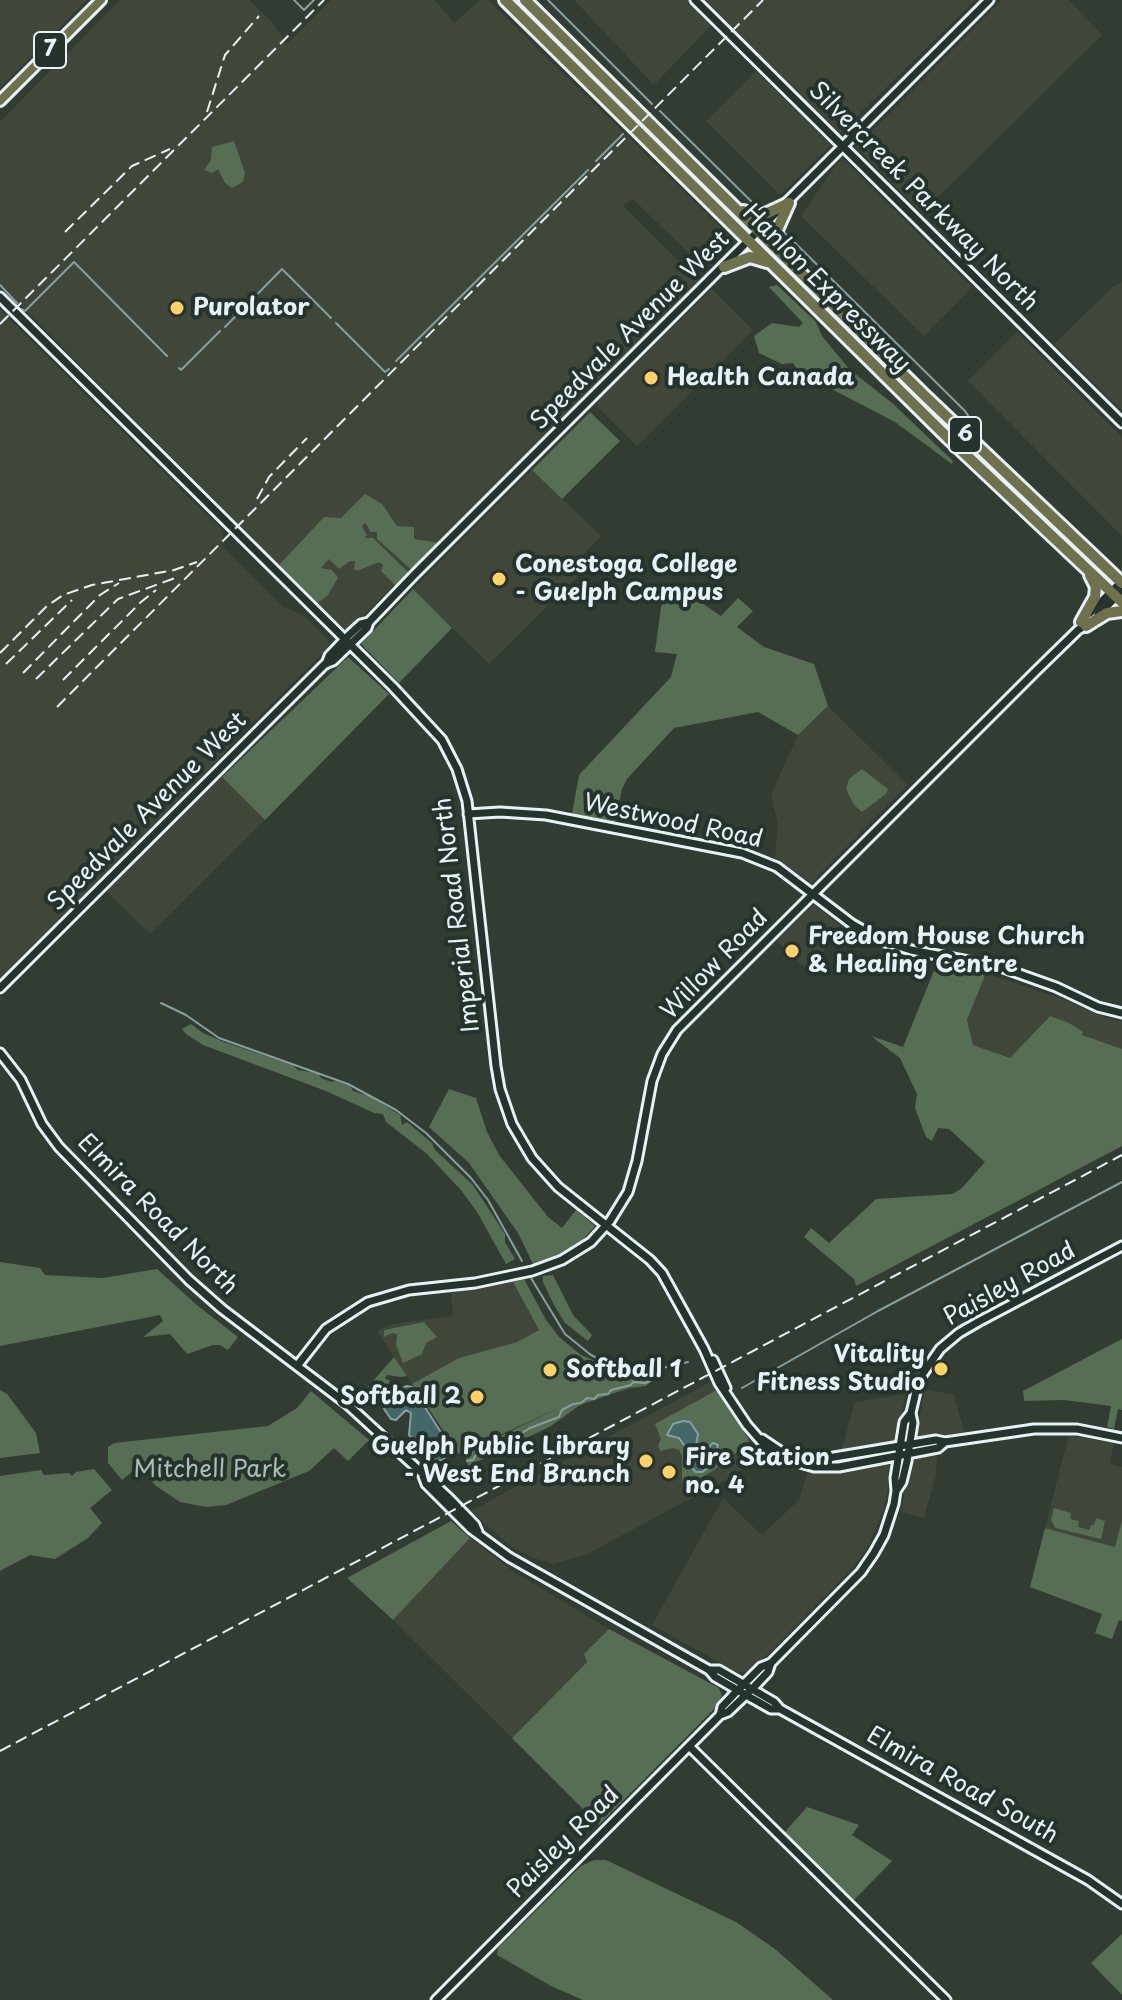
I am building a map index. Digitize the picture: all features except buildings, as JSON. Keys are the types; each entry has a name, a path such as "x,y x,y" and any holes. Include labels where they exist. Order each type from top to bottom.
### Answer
{"highway":[{"name":"Hanlon Expressway","path":"505,0 947,437 1118,596"},
{"name":"Hanlon Expressway","path":"525,0 924,395 1122,582"},
{"path":"735,206 749,215 761,216 789,203"},
{"path":"785,258 776,232 789,203"},
{"path":"724,267 750,257 770,263"},
{"path":"1089,552 1114,567 1122,568"},
{"path":"1081,626 1096,592 1088,570"},
{"path":"1081,626 1107,613 1122,611"}],"main road":[{"name":"7","path":"0,101 101,0"},
{"name":"Silvercreek Parkway North","path":"695,0 1122,423"},
{"name":"Speedvale Avenue West","path":"0,988 325,664 333,661 347,643 367,628 369,622 989,0"},
{"name":"Imperial Road North","path":"0,297 414,708 442,740 463,784 496,1066 505,1105 522,1142 544,1173 662,1273 719,1383 760,1439 783,1453 816,1460 899,1451"},
{"name":"Willow Road","path":"297,1366 326,1329 368,1302 409,1290 475,1283 542,1268 579,1250 606,1225 621,1205 634,1177 649,1090 666,1049 687,1018 1081,626 1118,596 1122,582"},
{"name":"Westwood Road","path":"468,814 509,812 546,815 742,853 777,867 852,924 882,941 911,950 1000,967 1056,987 1098,1007 1122,1013"},
{"name":"Elmira Road North","path":"0,1053 11,1064 42,1124 74,1164 199,1290 347,1404 464,1513 478,1532"},
{"name":"Paisley Road","path":"896,1491 895,1478 904,1422 911,1413 922,1375 950,1340 1122,1246"},
{"name":"Paisley Road","path":"720,1715 722,1707 741,1687 761,1667 771,1663 861,1572 884,1535 896,1491 902,1482 913,1423 911,1413"},
{"path":"899,1451 938,1448 945,1442 1016,1431 1056,1428 1122,1438"},
{"name":"Elmira Road South","path":"478,1532 509,1557 709,1670 719,1670 771,1709 780,1709 1051,1858 1122,1904"},
{"name":"Paisley Road","path":"436,2000 720,1715 728,1712 749,1692 768,1672 771,1663"},
{"path":"689,1746 946,2000"}],"shaded area":[{"path":"0,0 87,0 0,88"},
{"path":"120,0 249,0 271,21 287,44 331,0 435,0 454,23 480,0 488,0 734,240 705,269 632,198 623,206 699,281 347,632 0,284 0,122"},
{"path":"574,0 690,0 713,23 654,85"},
{"path":"704,0 975,0 839,134"},
{"path":"1002,0 1069,0 1102,35 922,213 856,147"},
{"path":"756,71 831,145 780,195 706,121"},
{"path":"843,159 972,287 924,336 801,216"},
{"path":"1122,282 1122,411 1054,344 1114,286"},
{"path":"712,289 753,330 637,446 598,407 598,400"},
{"path":"0,310 223,531 223,547 283,607 306,617 329,641 328,648 211,768 0,978"},
{"path":"1017,332 1122,437 1122,536 968,381"},
{"name":"Conestoga College - Guelph Campus","path":"532,470 601,536 577,561 585,569 489,664 413,589"},
{"path":"828,706 908,785 811,883 775,857 778,824 771,794 798,735"},
{"path":"220,775 265,820 150,934 105,890"},
{"path":"814,904 845,929 806,969 777,941"},
{"path":"986,973 1122,1021 1122,1049 1081,1035 1082,1032 1069,1023 1050,1016 1010,1058 973,1045 967,1021"},
{"path":"513,1282 539,1330 517,1342 459,1358 412,1384 377,1331 393,1324 453,1316 451,1293"},
{"path":"712,1381 741,1430 767,1454 733,1476 585,1555 553,1564 531,1557 508,1544 471,1511"},
{"path":"925,1390 954,1394 964,1432 922,1439 916,1435"},
{"path":"906,1394 895,1442 840,1455 855,1402"},
{"path":"1069,1435 1114,1443 1110,1464 1122,1467 1122,1520 1116,1547 1045,1528"},
{"path":"937,1452 936,1475 924,1518 901,1512 910,1463 916,1455"},
{"path":"885,1461 892,1468 884,1509 866,1551 751,1671 737,1672 652,1625 723,1498 762,1535 799,1500 808,1471 837,1471"},
{"path":"470,1538 514,1572 609,1629 584,1654 587,1662 512,1738 393,1620"}],"green space":[{"path":"234,141 245,173 243,182 232,188 225,183 218,169 212,173 204,170 211,160 212,147"},
{"path":"777,285 816,322 822,336 850,370 891,402 953,461 952,464 895,422 799,372 793,363 782,364 759,353 754,336 772,323 799,327 803,323 769,287"},
{"path":"590,412 620,441 562,499 532,470"},
{"path":"365,494 382,504 397,526 414,527 414,539 440,543 412,570 377,539 377,532 370,532 364,523 365,538 373,538 410,574 397,587 381,571 383,565 379,562 357,571 354,569 355,561 339,569 329,559 321,568 332,570 338,578 328,595 318,603 280,564 324,517 341,518"},
{"path":"672,583 721,616 738,598 753,611 737,627 764,647 814,664 828,706 798,735 758,712 674,728 627,779 615,822 572,814 579,775 671,677 677,654 655,652 661,607"},
{"path":"413,589 452,628 399,683 361,644"},
{"path":"348,657 389,694 265,820 222,777"},
{"path":"862,769 888,789 886,794 862,812 854,805 846,789 849,779"},
{"path":"938,961 986,973 967,1020 973,1045 1010,1058 1050,1016 1069,1023 1083,1032 1082,1035 1122,1049 1122,1146 856,1286 854,1279 804,1237 811,1228 829,1243 876,1199 952,1194 961,1189 985,1162 949,1129 938,1128 932,1141 926,1137 915,1108 917,1094 900,1058 871,1036 903,1047"},
{"path":"191,1024 224,1042 292,1065 298,1070 318,1073 321,1078 331,1082 350,1086 353,1091 369,1096 400,1115 402,1125 407,1122 432,1143 435,1150 473,1185 505,1234 505,1242 515,1259 506,1264 461,1190 426,1153 386,1122 383,1114 203,1045 182,1029"},
{"path":"449,1089 476,1098 487,1132 499,1155 548,1217 562,1228 576,1210 595,1226 580,1243 534,1266 518,1233 469,1163 429,1127"},
{"path":"0,1262 40,1268 45,1275 103,1278 157,1269 238,1337 228,1350 213,1345 187,1354 170,1334 143,1337 163,1321 160,1315 0,1346"},
{"path":"553,1275 573,1315 592,1335 588,1341 565,1323 554,1305 543,1282 543,1276"},
{"path":"524,1279 546,1320 559,1337 581,1355 624,1373 623,1379 618,1382 645,1375 655,1378 646,1386 629,1388 580,1405 551,1426 468,1466 465,1453 563,1406 459,1454 412,1384 459,1358 517,1342 539,1330 513,1282"},
{"path":"424,1322 437,1337 426,1343 422,1354 403,1363 396,1345 397,1334 384,1337 384,1330"},
{"path":"1122,1339 1122,1410 1118,1409 1114,1429 1107,1427 1111,1406 1064,1400 1024,1401 1023,1391"},
{"path":"394,1357 407,1376 387,1375 385,1378 390,1381 382,1397 369,1402 363,1400 360,1396"},
{"path":"0,1390 7,1394 36,1433 40,1453 0,1458"},
{"path":"717,1390 748,1438 748,1443 717,1468 686,1487 682,1484 682,1456 679,1450 673,1448 660,1451 658,1445 661,1439 655,1424","holes":["690,1422 698,1434 696,1446 699,1450 705,1451 710,1445 718,1447 711,1466 702,1471 696,1472 691,1467 689,1452 673,1424"]},
{"name":"Mitchell Park","path":"311,1391 369,1440 348,1461 334,1448 309,1471 226,1505 206,1507 180,1502 156,1486 138,1467 122,1480 108,1463 108,1447 114,1443 268,1426 297,1408"},
{"path":"94,1469 112,1490 90,1508 102,1523 88,1538 55,1559 30,1555 0,1571 0,1476 41,1470 44,1475 69,1473 72,1476 76,1472"},
{"path":"1054,1508 1071,1513 1070,1519 1079,1521 1078,1527 1089,1530 1096,1518 1105,1521 1101,1539 1055,1528 1051,1520"},
{"path":"1122,1520 1122,1621 1119,1620 1112,1639 1095,1633 1102,1614 1030,1587 1045,1528 1115,1547"},
{"path":"451,1521 470,1538 393,1620 347,1578"},
{"path":"609,1629 719,1688 722,1696 715,1708 599,1825 512,1738 587,1662 584,1654"},
{"path":"807,1807 859,1825 852,1835 892,1861 854,1900 784,1833"},
{"path":"594,1860 606,1860 736,1922 775,1949 833,2000 583,2000 551,1986 497,1955 498,1948 581,1866"},
{"path":"1122,1934 1122,1995 1091,1963"}],"water":[{"path":"412,1387 451,1448 443,1460 435,1461 409,1435 411,1413 406,1410 396,1420 391,1419 384,1409 395,1391"},
{"path":"690,1422 698,1434 696,1446 699,1450 706,1450 713,1443 718,1445 711,1466 702,1472 696,1472 691,1467 689,1452 679,1438 667,1435 673,1424"}],"waterway":[{"path":"294,0 304,10 314,0"},
{"path":"548,0 652,104"},
{"path":"660,111 759,209"},
{"path":"596,161 623,134"},
{"path":"396,361 588,170"},
{"path":"783,231 965,411 973,423"},
{"path":"22,309 25,311 74,262 167,356"},
{"path":"225,327 282,269 331,318"},
{"path":"0,285 17,303"},
{"path":"336,323 385,372 389,369"},
{"path":"179,368 181,370 220,331"},
{"path":"161,1003 186,1015 219,1038 348,1084 396,1110 426,1133 471,1178 488,1200 522,1261"},
{"path":"742,1388 878,1311 1122,1182"},
{"path":"531,1278 565,1334 591,1355 632,1369 658,1369 688,1362"},
{"path":"467,1461 473,1460 476,1455 483,1455 488,1448 505,1447 530,1428 559,1417 562,1410 573,1404 608,1394 633,1382 650,1381"}],"railway":[{"path":"0,324 324,0"},
{"path":"57,707 763,0"},
{"path":"207,112 225,55 259,16"},
{"path":"65,232 132,166 170,149"},
{"path":"257,499 269,477 307,438"},
{"path":"0,653 47,606 63,595 92,585 174,570 197,562"},
{"path":"36,679 118,599 175,578"},
{"path":"23,673 100,595 119,583"},
{"path":"63,680 156,590"},
{"path":"6,664 72,600"},
{"path":"0,1751 1122,1155"}],"place":[{"name":"Purolator","path":"177,308"},
{"name":"Health Canada","path":"651,378"},
{"name":"Conestoga College - Guelph Campus","path":"499,579"},
{"name":"Freedom House Church & Healing Centre","path":"792,951"},
{"name":"Vitality Fitness Studio","path":"941,1369"},
{"name":"Softball 1","path":"550,1370"},
{"name":"Softball 2","path":"477,1397"},
{"name":"Guelph Public Library - West End Branch","path":"646,1461"},
{"name":"Fire Station no. 4","path":"669,1472"}]}
